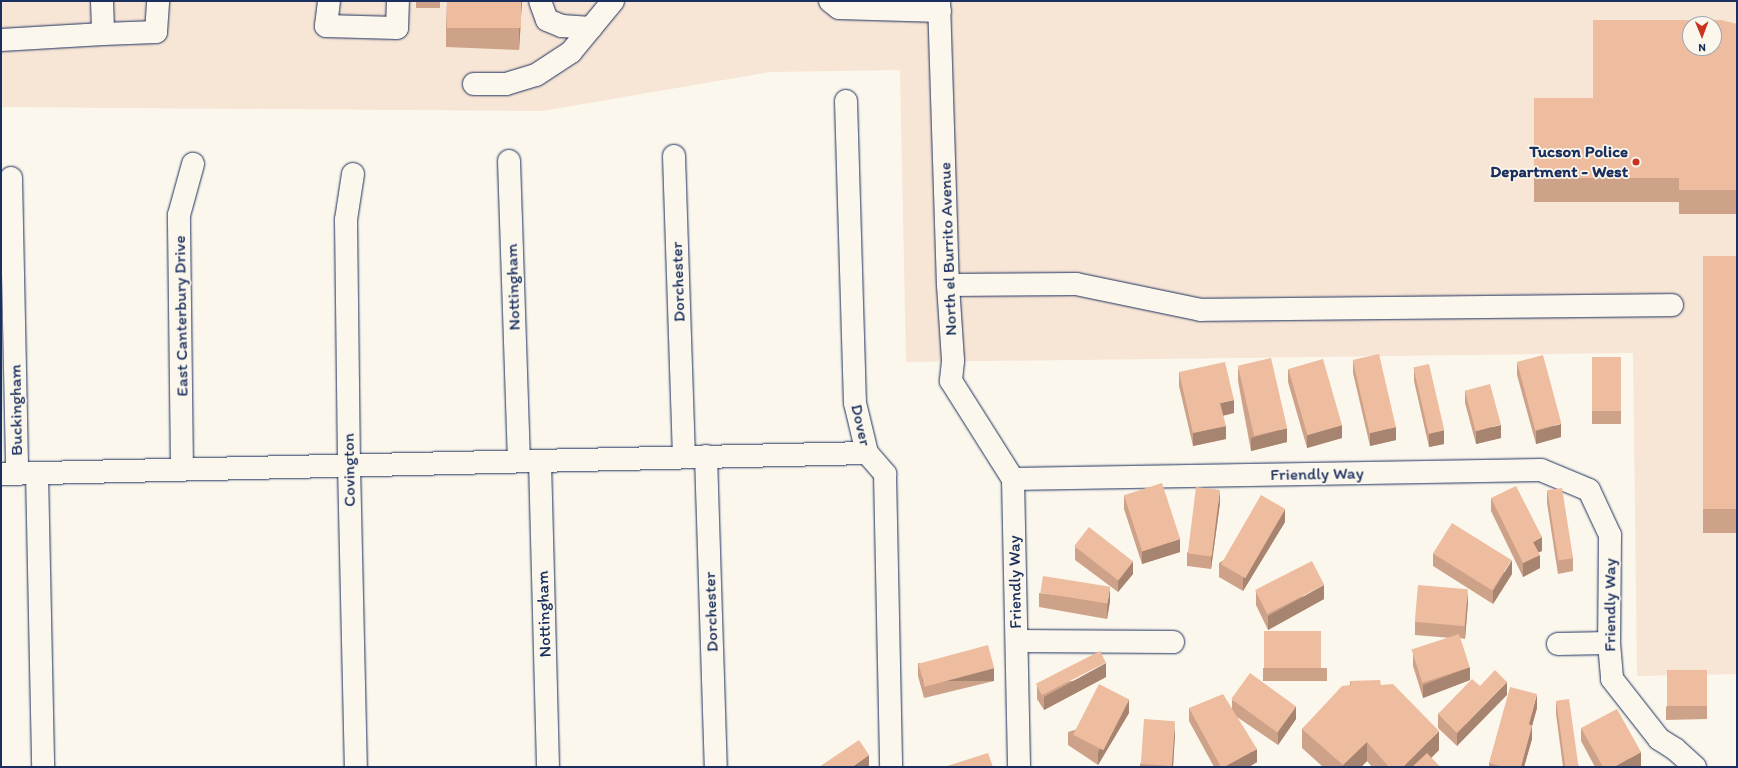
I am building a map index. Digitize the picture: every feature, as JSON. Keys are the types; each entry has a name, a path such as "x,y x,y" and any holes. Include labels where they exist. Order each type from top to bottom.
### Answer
{"street":[{"path":"102,1 102,34"},
{"path":"1,40 156,32 158,1"},
{"path":"328,1 326,26 397,28 398,1"},
{"path":"540,1 547,20 562,26 591,28"},
{"path":"474,84 506,84 536,75 572,52 613,1"},
{"path":"830,1 839,8 940,6"},
{"name":"North el Burrito Avenue","path":"940,6 948,285 953,362 951,381 1013,479"},
{"name":"Dover","path":"846,102 855,403 867,453 885,474 891,767"},
{"name":"Dorchester","path":"674,156 684,457"},
{"name":"Nottingham","path":"508,161 530,461 548,767"},
{"name":"East Canterbury Drive","path":"182,469 179,215 193,164"},
{"name":"Covington","path":"353,174 346,220 349,465 356,767"},
{"name":"Buckingham","path":"11,178 18,473 43,767"},
{"path":"948,285 1076,284 1201,310 1672,305"},
{"path":"18,473 867,453"},
{"name":"Dorchester","path":"706,456 716,767"},
{"name":"Friendly Way","path":"1020,767 1013,479 1541,470 1589,490 1610,535 1609,643 1612,680 1659,739 1675,749 1695,767"},
{"path":"1017,641 1173,642"},
{"path":"1558,644 1609,643"}],"shaded area":[{"path":"1,1 1737,1 1737,674 1637,676 1633,353 906,362 900,70 770,72 542,111 1,107"}],"building":[{"path":"447,1 521,1 521,28 447,28"},
{"name":"Tucson Police Department - West","path":"1593,20 1682,20 1682,56 1722,56 1722,20 1737,24 1737,190 1679,190 1679,178 1534,178 1534,98 1593,98"},
{"path":"1703,256 1737,256 1737,509 1703,509"},
{"path":"1379,354 1396,427 1370,433 1353,360"},
{"path":"1543,355 1561,424 1535,431 1517,362"},
{"path":"1592,357 1621,357 1621,411 1592,411"},
{"path":"1271,358 1287,428 1254,436 1238,366"},
{"path":"1323,359 1342,425 1307,435 1288,369"},
{"path":"1225,362 1234,400 1220,403 1226,426 1193,433 1179,372"},
{"path":"1429,364 1444,430 1429,434 1413,368"},
{"path":"1490,384 1501,425 1476,431 1465,391"},
{"path":"1162,483 1180,539 1142,551 1124,495"},
{"path":"1516,486 1542,537 1533,542 1540,555 1523,563 1491,498"},
{"path":"1196,487 1220,490 1212,556 1188,554"},
{"path":"1562,488 1573,558 1558,560 1547,490"},
{"path":"1261,495 1285,509 1245,578 1221,564"},
{"path":"1452,523 1511,560 1492,591 1433,554"},
{"path":"1089,527 1133,561 1118,580 1074,546"},
{"path":"1312,561 1324,585 1267,614 1255,590"},
{"path":"1043,576 1110,587 1108,603 1040,593"},
{"path":"1418,585 1468,589 1465,626 1415,622"},
{"path":"1264,631 1321,631 1321,668 1264,668"},
{"path":"1459,634 1470,667 1422,683 1411,649"},
{"path":"988,645 994,668 925,687 918,664"},
{"path":"1100,651 1106,663 1042,695 1036,684"},
{"path":"1495,670 1507,682 1457,733 1438,714 1472,679 1480,686"},
{"path":"1667,670 1707,670 1707,706 1667,706"},
{"path":"1250,673 1296,707 1277,732 1231,699"},
{"path":"1380,680 1381,685 1393,684 1439,731 1403,767 1389,767 1367,742 1343,765 1302,729 1342,686 1351,685 1350,681"},
{"path":"1099,684 1129,699 1103,750 1073,735"},
{"path":"1510,687 1537,694 1529,724 1532,726 1521,767 1504,767 1489,763"},
{"path":"1223,694 1257,749 1224,767 1221,767 1189,708"},
{"path":"1569,699 1579,767 1565,767 1556,701"},
{"path":"1617,709 1641,752 1614,767 1603,767 1581,728"},
{"path":"1144,719 1175,721 1172,766 1141,764"},
{"path":"859,740 869,755 852,767 819,767"},
{"path":"988,753 993,767 944,767"},
{"path":"1427,753 1440,767 1412,767"}],"place":[{"name":"Tucson Police Department - West","path":"1636,162"}]}
